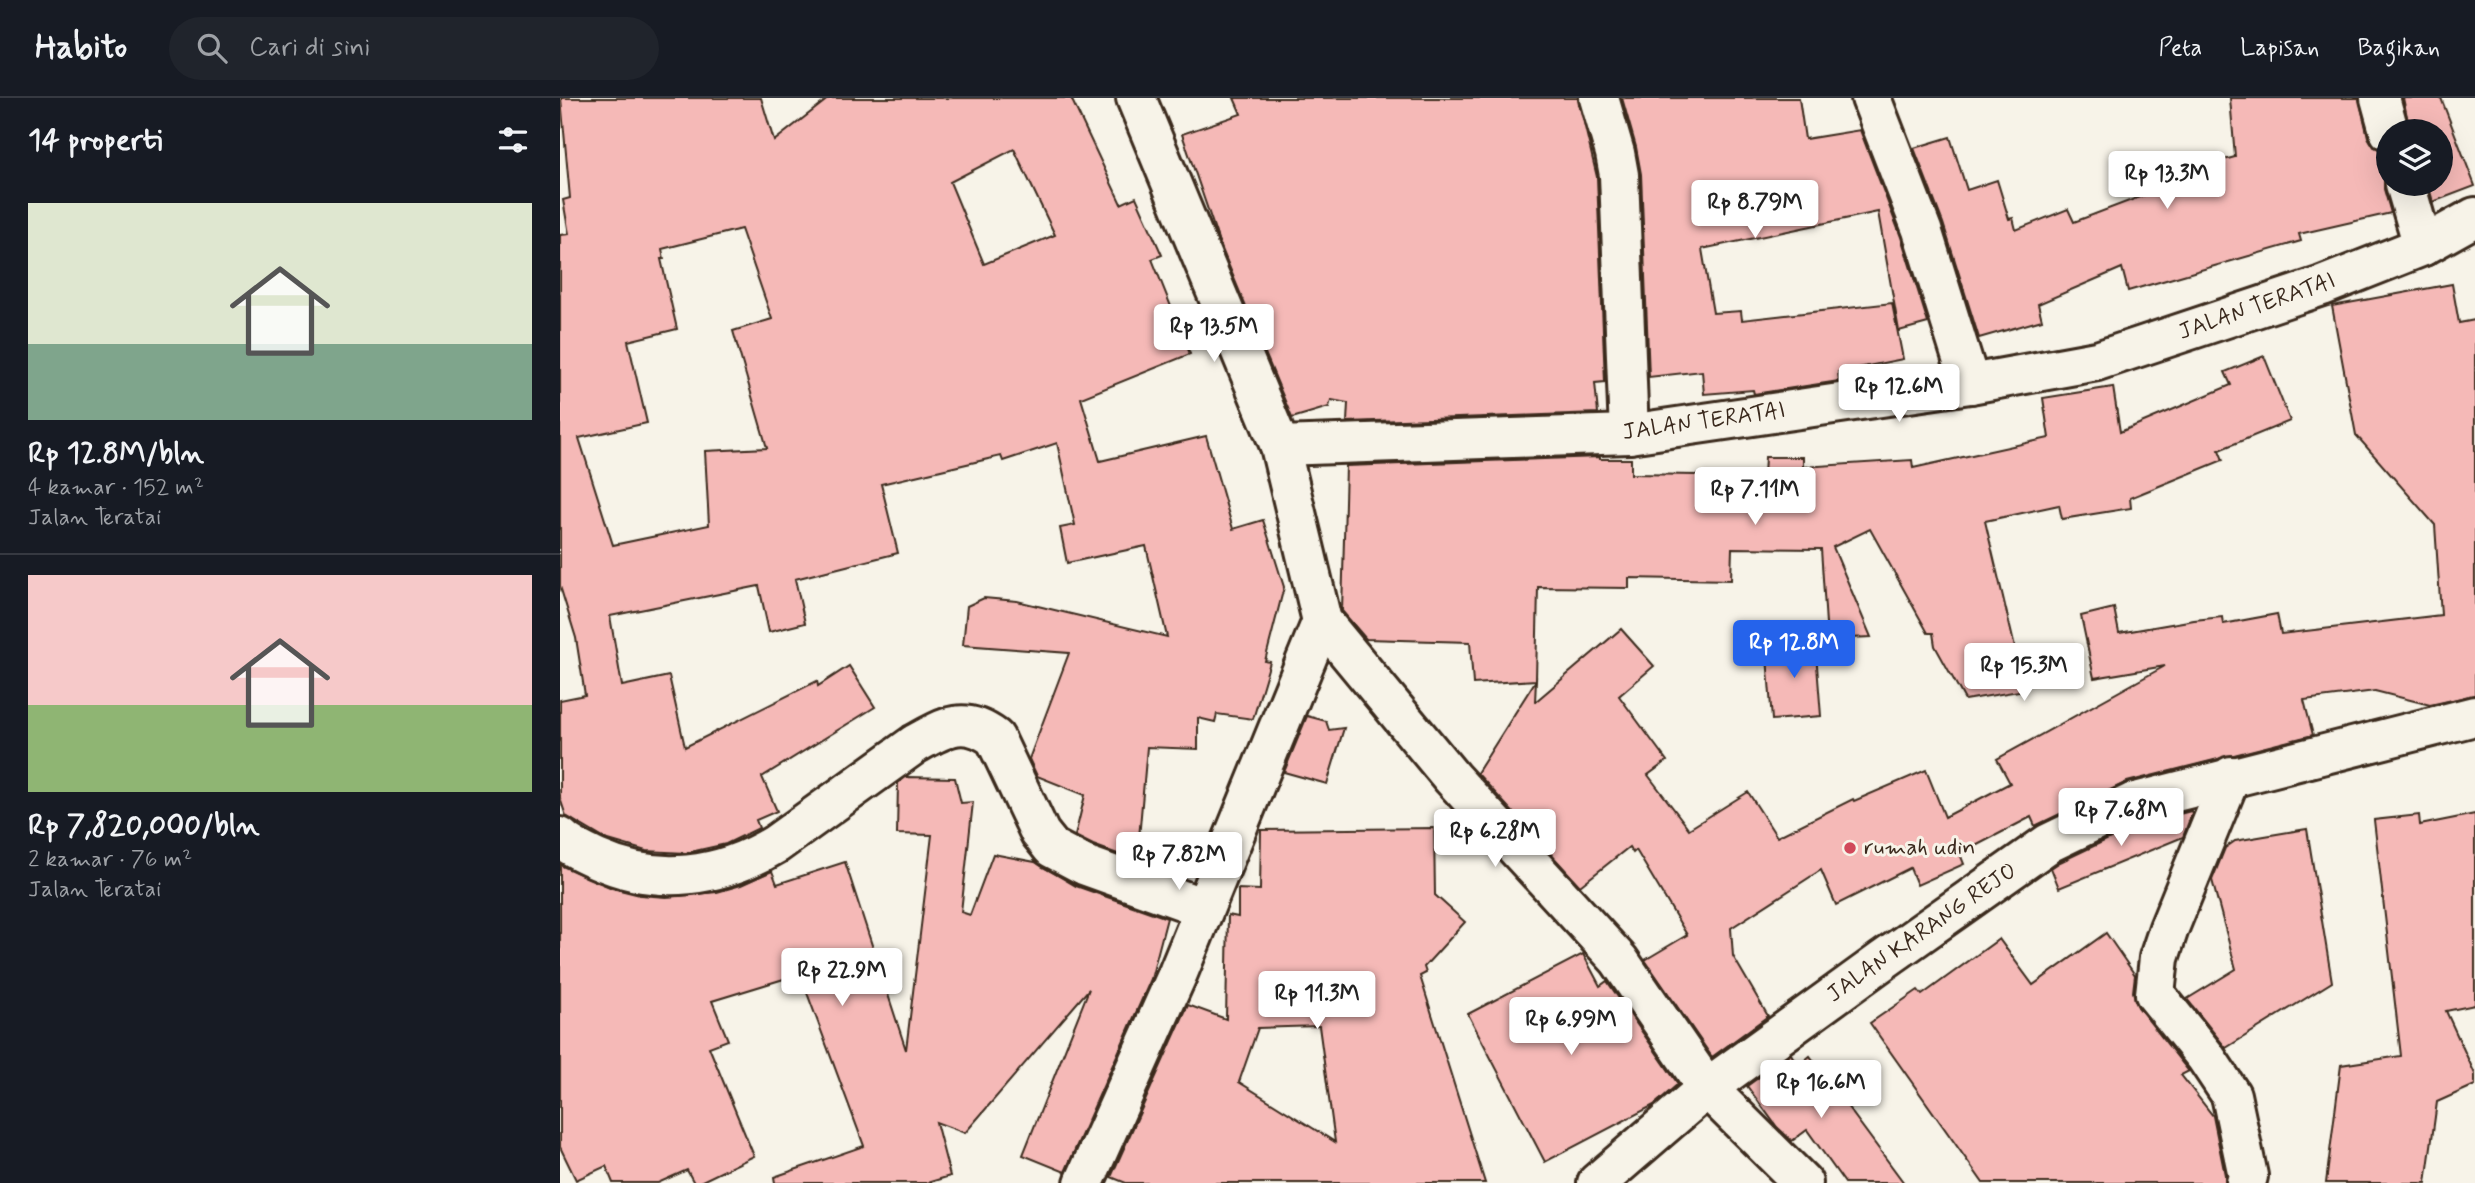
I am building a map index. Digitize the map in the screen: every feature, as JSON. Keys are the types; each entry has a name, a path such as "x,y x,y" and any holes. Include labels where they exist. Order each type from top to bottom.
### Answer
{"street":[{"path":"1136,98 1280,446 1322,621 1452,778 1619,960 1707,1088 1803,1183"},
{"path":"1599,98 1619,175 1629,434"},
{"path":"1871,98 1922,230 1970,384"},
{"path":"2380,98 2386,119"},
{"path":"2408,196 2423,246"},
{"name":"JALAN TERATAI","path":"1280,446 1629,434 1970,384 2097,361 2322,286 2423,246 2475,218"},
{"path":"1084,1183 1204,908 1322,621"},
{"name":"JALAN KARANG REJO","path":"1597,1183 1707,1088 2049,843 2133,803 2475,716"},
{"path":"560,837 585,854 634,872 660,876 692,875 727,867 752,859 776,844 915,744 958,724 972,725 995,738 1040,833 1052,848 1084,865 1204,908"},
{"path":"2231,776 2169,928 2159,958 2155,994 2205,1056 2231,1095 2248,1176 2246,1183"}],"building":[{"path":"561,98 761,98 774,141 829,98 1071,98 1121,204 1136,197 1162,255 1152,259 1190,354 1081,398 1100,461 1206,436 1233,529 1263,520 1284,587 1265,661 1270,662 1253,719 1217,714 1215,722 1198,718 1198,749 1147,747 1137,861 1075,836 1085,795 1037,776 1029,759 1069,653 963,645 967,606 984,598 1017,601 1167,637 1146,546 1067,563 1060,528 1075,525 1057,443 1003,461 1001,456 881,484 898,553 795,579 805,623 769,632 759,586 610,616 622,686 669,676 685,747 817,681 818,686 849,666 875,707 762,777 777,811 756,820 759,828 726,844 686,853 646,851 605,839 566,816 560,798 560,700 585,695 576,638 560,586 560,235 569,234 563,200 570,198","holes":["1014,149 1055,235 984,264 950,182","741,229 772,319 733,331 767,448 705,451 709,525 613,545 579,438 647,423 628,341 677,329 661,259 664,259 662,249"]},
{"path":"1234,98 1578,98 1597,177 1605,382 1595,383 1598,413 1347,422 1348,403 1331,400 1329,407 1292,418 1219,242 1182,134 1241,114"},
{"path":"1622,98 1799,98 1805,139 1860,130 1901,237 1928,323 1899,331 1878,212 1702,249 1713,313 1741,311 1742,320 1892,303 1903,359 1838,372 1839,381 1754,394 1753,390 1704,394 1702,371 1649,377 1641,174"},
{"path":"2230,98 2359,98 2368,137 2376,148 2376,196 2386,196 2391,213 2299,234 2301,241 2128,291 2122,268 2038,304 2042,320 1979,338 1943,223 1914,148 1950,137 1967,190 1997,180 2009,219 2013,218 2016,230 2068,209 2074,222 2208,171 2206,165 2235,157"},
{"path":"2403,98 2441,98 2449,119 2407,119"},
{"path":"2453,129 2475,186 2453,194"},
{"path":"2431,196 2449,196 2433,202"},
{"path":"2452,284 2459,323 2475,320 2475,695 2430,705 2375,691 2304,700 2313,735 2127,782 2035,826 2031,817 1960,854 1964,864 1917,885 1910,868 1836,905 1821,870 1731,928 1733,956 1768,1016 1712,1057 1645,960 1687,935 1636,850 1633,853 1629,847 1580,886 1477,773 1536,680 1535,702 1621,629 1654,666 1619,696 1667,761 1648,775 1689,829 1748,792 1777,837 1853,799 1854,801 1926,770 1945,817 2010,783 1997,759 2165,666 2094,678 2081,616 2114,608 2119,633 2194,620 2222,617 2223,624 2277,614 2281,634 2441,615 2435,525 2356,435 2332,306"},
{"path":"2264,356 2290,421 2219,450 2223,460 2130,498 2131,508 2062,519 2059,505 1985,521 2025,690 1965,700 1935,646 1933,633 1928,633 1870,529 1833,547 1871,637 1827,639 1821,549 1732,548 1731,580 1629,578 1629,588 1538,587 1536,680 1473,684 1470,642 1366,639 1342,611 1346,466 1600,457 1631,459 1631,474 1764,476 1765,457 1803,457 1803,467 1912,460 1913,468 2049,438 2043,398 2113,387 2120,432 2231,385 2225,372"},
{"path":"1815,640 1821,716 1772,720 1766,644"},
{"path":"1307,716 1326,721 1329,730 1344,728 1327,784 1284,772"},
{"path":"906,777 955,778 961,803 973,802 961,912 970,915 993,854 1035,862 1076,886 1167,918 1151,979 1065,1172 1023,1155 1089,989 965,1133 936,1122 950,1176 927,1183 775,1183 774,1177 864,1146 800,974 712,1001 728,1040 709,1047 754,1156 698,1183 694,1183 687,1170 658,1183 613,1183 606,1166 576,1180 560,1147 560,865 612,888 640,895 666,897 717,892 772,871 777,884 845,862 906,1050 932,835 897,834 898,783"},
{"path":"2191,811 2183,837 2059,888 2051,868 2060,862 2140,824"},
{"path":"2475,814 2475,1005 2446,1011 2475,1074 2475,1085 2437,1102 2426,1183 2326,1183 2341,1065 2401,1056 2374,820 2419,815 2420,825"},
{"path":"1434,828 1435,895 1465,922 1424,967 1426,973 1420,976 1485,1183 1126,1183 1111,1177 1188,1005 1226,1019 1228,915 1238,917 1238,889 1260,890 1261,830","holes":["1319,1026 1335,1142 1239,1082 1258,1028"]},
{"path":"2307,829 2332,982 2226,1048 2187,999 2236,969 2212,880 2225,848 2235,841"},
{"path":"2106,933 2135,975 2133,992 2138,1007 2189,1071 2181,1075 2213,1116 2225,1183 1983,1183 1870,1023 1918,990 1922,995 1999,939 2033,985"},
{"path":"1583,954 1600,986 1607,981 1678,1084 1654,1105 1545,1162 1468,1014"},
{"path":"1791,1054 1798,1066 1810,1056 1904,1183 1845,1183 1807,1130 1792,1141 1777,1127 1747,1086"}],"place":[{"name":"rumah udin","path":"1850,848"}]}
